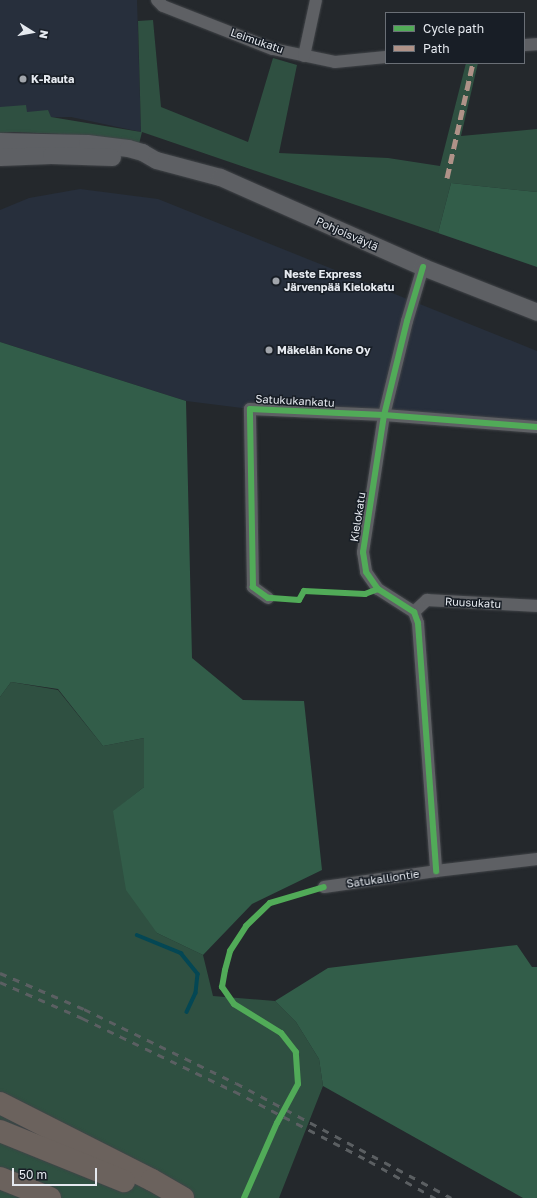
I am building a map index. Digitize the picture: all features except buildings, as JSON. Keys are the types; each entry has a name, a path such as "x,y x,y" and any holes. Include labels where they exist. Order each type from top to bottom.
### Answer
{"highway":[{"path":"0,1103 152,1180 183,1198"},
{"path":"0,1131 166,1198"},
{"path":"4,1180 50,1198"}],"main road":[{"name":"Pohjoisväylä","path":"0,141 63,141 128,148 156,160 220,178 423,268 537,312"},
{"name":"Pohjoisväylä","path":"0,157 51,154 97,155 141,161 156,160"}],"street":[{"name":"Leimukatu","path":"157,0 163,6 273,49 334,62 385,57"},
{"path":"304,56 316,0"},
{"path":"525,46 537,44"},
{"name":"Kielokatu","path":"414,612 378,589 366,572 363,552 384,415 407,320 423,268"},
{"name":"Satukukankatu","path":"268,598 253,587 250,409 384,415 537,427"},
{"name":"Ruusukatu","path":"414,612 427,600 537,606"},
{"path":"414,612 418,622 436,871"},
{"name":"Satukalliontie","path":"324,887 436,871 537,859"}],"shaded area":[{"path":"0,0 137,0 141,132 71,117 0,118"},
{"path":"80,189 158,199 537,351 537,422 250,409 186,401 0,342 0,210 29,198"}],"green space":[{"path":"153,20 161,107 248,142 273,58 297,65 279,153 388,158 440,166 466,64 478,64 461,136 537,129 537,192 451,183 438,233 142,132 139,144 101,137 14,132 0,133 0,107 26,105 27,112 48,110 51,117 141,132 138,21"},
{"path":"451,183 537,192 537,267 438,233"},
{"path":"0,342 186,401 192,658 243,700 304,701 322,870 252,904 203,955 157,933 126,890 113,811 144,787 144,738 103,746 58,689 11,682 0,697"},
{"path":"11,682 58,690 103,746 144,738 144,787 114,811 157,933 203,955 213,996 275,1001 296,1022 319,1059 323,1086 279,1198 0,1198 0,697"},
{"path":"517,945 532,967 537,967 537,1198 523,1198 323,1086 319,1059 296,1022 275,1001 328,968"}],"waterway":[{"path":"137,935 181,953 198,974 196,993 187,1012"}],"railway":[{"path":"0,973 84,1009 236,1083 451,1198"},
{"path":"0,982 82,1018 234,1091 369,1161 435,1198"}],"marked path":[{"path":"447,178 473,64"}],"cycle path":[{"path":"423,267 407,321 384,415 363,552 366,572 378,589 414,612 418,623 436,871"},
{"path":"378,589 365,594 304,591 299,600 268,598 253,587 250,409 384,415 537,427"},
{"path":"244,1198 277,1123 298,1084 296,1052 281,1033 234,1004 222,987 225,970 230,951 246,926 270,903 324,887"}],"place":[{"name":"K-Rauta","path":"23,79"},
{"name":"Neste Express Järvenpää Kielokatu","path":"276,281"},
{"name":"Mäkelän Kone Oy","path":"269,350"}]}
